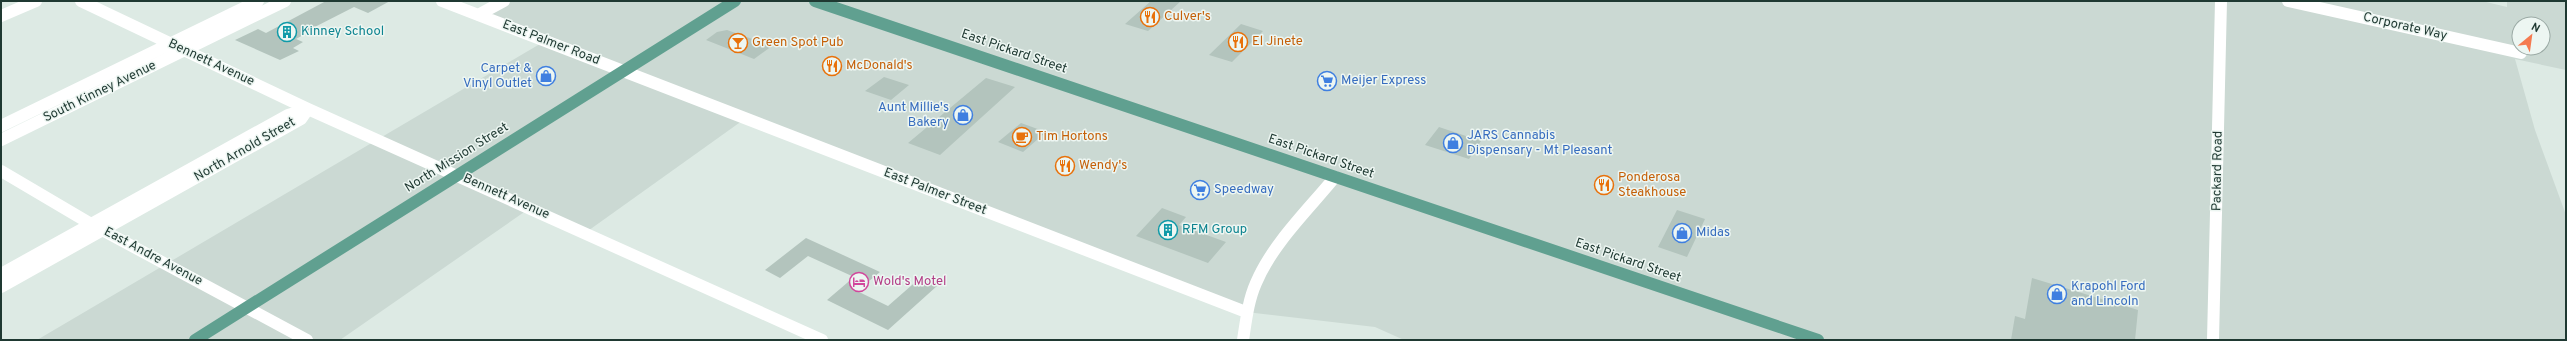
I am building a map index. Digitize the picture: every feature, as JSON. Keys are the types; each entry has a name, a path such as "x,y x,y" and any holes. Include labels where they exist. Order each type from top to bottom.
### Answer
{"main road":[{"name":"North Mission Street","path":"195,340 456,174 735,1"},
{"name":"East Pickard Street","path":"815,1 1818,340"}],"street":[{"path":"1,16 36,1"},
{"name":"Bennett Avenue","path":"81,1 308,109 456,174 822,340"},
{"path":"1,126 258,1"},
{"name":"South Kinney Avenue","path":"1,140 285,1"},
{"name":"East Palmer Road","path":"442,1 623,71"},
{"path":"478,15 504,1"},
{"name":"Packard Road","path":"2213,340 2221,1"},
{"name":"Corporate Way","path":"2288,1 2511,51"},
{"name":"East Palmer Street","path":"623,71 1246,312"},
{"name":"North Arnold Street","path":"1,274 288,115 308,109"},
{"name":"North Arnold Street","path":"1,287 301,119 308,109"},
{"name":"East Andre Avenue","path":"1,172 91,224 307,340"},
{"path":"1244,340 1246,312 1256,282 1270,258 1335,177"}],"shaded area":[{"path":"504,1 2482,1 2507,7 2507,1 2566,1 2566,70 2515,59 2535,130 2566,215 2566,340 1404,340 1375,327 1246,312 746,118 585,233 530,208 340,340 37,340 545,41 478,15"}],"building":[{"name":"Kinney School","path":"326,1 390,1 368,13 354,7 303,33 305,34 296,39 303,42 293,48 299,51 280,60 235,40 258,29 266,33"},
{"name":"Culver's","path":"1151,1 1181,1 1148,31 1125,24"},
{"name":"El Jinete","path":"1241,24 1263,31 1232,62 1209,55"},
{"name":"Green Spot Pub","path":"727,30 772,46 754,59 706,40 717,32"},
{"path":"884,77 909,85 891,100 865,91"},
{"name":"Aunt Millie's Bakery","path":"986,78 1015,87 940,155 908,143"},
{"name":"Tim Hortons","path":"1021,123 1046,132 1023,152 998,142"},
{"name":"JARS Cannabis Dispensary - Mt Pleasant","path":"1439,127 1481,141 1469,159 1425,145"},
{"name":"RFM Group","path":"1162,208 1186,217 1179,225 1226,242 1208,263 1136,236"},
{"name":"Midas","path":"1677,210 1705,219 1687,257 1658,247"},
{"name":"Wold's Motel","path":"806,238 880,272 857,291 888,306 920,278 937,286 888,330 827,300 854,277 808,256 780,278 765,270"},
{"name":"Krapohl Ford and Lincoln","path":"2032,278 2138,310 2135,340 2011,340 2015,316 2025,319"}],"place":[{"name":"Culver's","path":"1150,17"},
{"name":"Kinney School","path":"287,32"},
{"name":"El Jinete","path":"1238,42"},
{"name":"Green Spot Pub","path":"738,43"},
{"name":"McDonald's","path":"832,66"},
{"name":"Carpet & Vinyl Outlet","path":"546,76"},
{"name":"Meijer Express","path":"1327,81"},
{"name":"Aunt Millie's Bakery","path":"963,115"},
{"name":"Tim Hortons","path":"1022,137"},
{"name":"JARS Cannabis Dispensary - Mt Pleasant","path":"1453,143"},
{"name":"Wendy's","path":"1065,166"},
{"name":"Ponderosa Steakhouse","path":"1604,185"},
{"name":"Speedway","path":"1200,190"},
{"name":"RFM Group","path":"1168,230"},
{"name":"Midas","path":"1682,233"},
{"name":"Wold's Motel","path":"859,282"},
{"name":"Krapohl Ford and Lincoln","path":"2057,294"}]}
